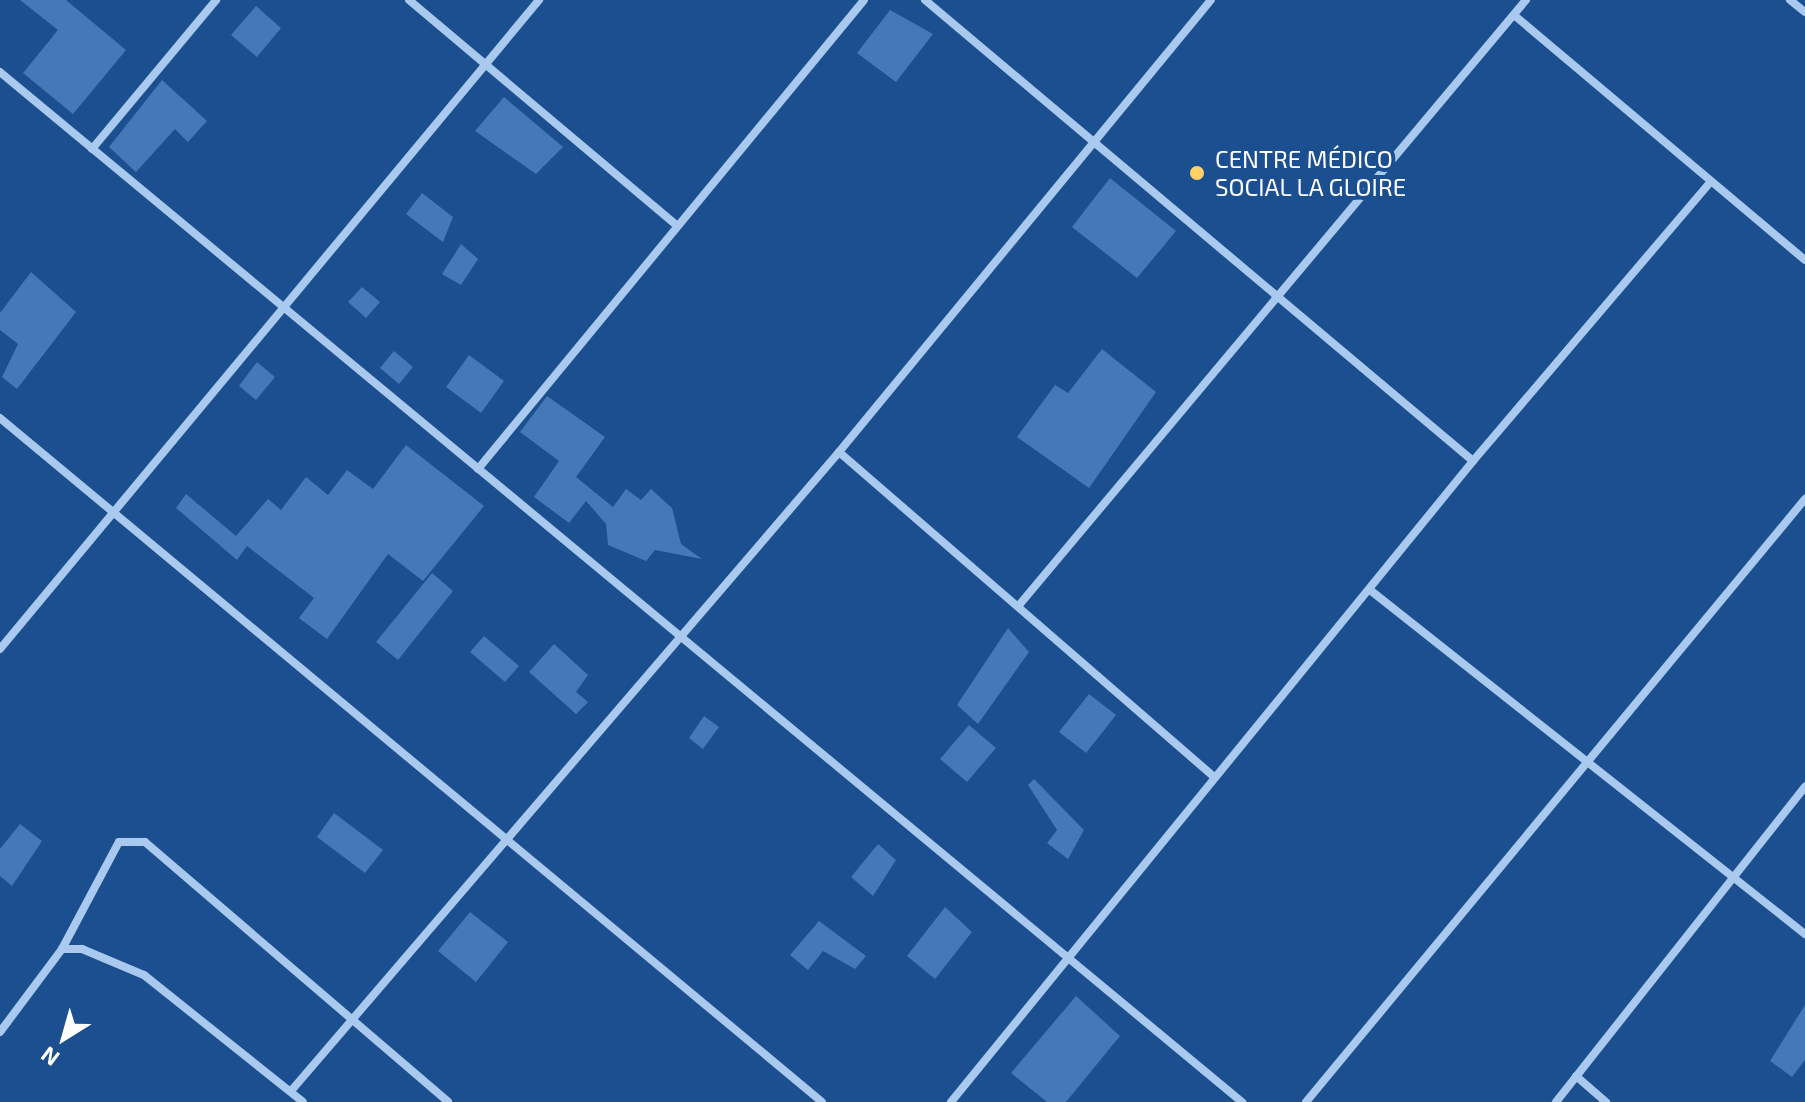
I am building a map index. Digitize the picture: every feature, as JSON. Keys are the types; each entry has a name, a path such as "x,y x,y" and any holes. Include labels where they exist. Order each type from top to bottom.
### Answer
{"street":[{"path":"92,149 216,0"},
{"path":"409,0 675,224"},
{"path":"0,649 539,0"},
{"path":"478,469 675,224 864,0"},
{"path":"925,0 1473,461"},
{"path":"291,1091 839,452 1211,0"},
{"path":"1020,604 1281,299 1526,0"},
{"path":"1790,0 1805,12"},
{"path":"1514,15 1805,260"},
{"path":"0,72 1242,1102"},
{"path":"951,1102 1473,461 1711,181"},
{"path":"0,418 822,1102"},
{"path":"839,452 1020,604 1214,777"},
{"path":"1306,1102 1587,757 1805,499"},
{"path":"1370,590 1587,757 1805,934"},
{"path":"1556,1102 1805,787"},
{"path":"0,1032 62,949 119,842 145,842 448,1102"},
{"path":"62,949 119,960 144,975 303,1102"},
{"path":"1576,1076 1606,1102"}],"building":[{"path":"20,0 66,0 126,50 73,114 23,73 58,30"},
{"path":"256,6 281,28 257,57 231,35"},
{"path":"890,10 933,34 896,82 857,53"},
{"path":"162,80 207,121 188,142 175,129 136,172 109,147"},
{"path":"504,97 563,147 536,174 475,131"},
{"path":"1110,178 1176,231 1137,278 1072,227"},
{"path":"422,193 453,217 443,242 406,214"},
{"path":"461,244 478,259 461,285 442,274"},
{"path":"31,272 76,312 17,389 2,377 18,344 0,330 0,313"},
{"path":"362,287 380,302 366,318 348,302"},
{"path":"1102,349 1156,392 1089,488 1017,437 1055,385 1068,393"},
{"path":"394,351 413,367 399,384 380,368"},
{"path":"469,355 504,381 481,413 446,387"},
{"path":"257,362 275,377 256,400 239,386"},
{"path":"547,396 605,437 576,477 613,507 626,489 641,500 651,489 672,508 681,544 702,559 655,550 646,561 608,545 606,524 586,501 569,523 534,497 559,461 520,432"},
{"path":"406,445 484,506 423,581 388,554 327,639 299,618 314,598 247,546 237,560 176,508 186,494 236,536 268,499 281,510 306,477 328,495 347,470 373,489"},
{"path":"432,573 453,591 398,660 376,642"},
{"path":"1008,628 1029,652 978,724 957,705"},
{"path":"484,636 519,666 505,682 470,652"},
{"path":"554,644 588,675 576,692 588,702 576,714 529,672"},
{"path":"1089,694 1116,715 1086,753 1059,732"},
{"path":"704,716 719,727 703,749 689,738"},
{"path":"969,725 996,748 967,782 940,759"},
{"path":"1034,779 1084,830 1068,859 1047,843 1057,830 1028,785"},
{"path":"334,813 383,850 365,873 317,837"},
{"path":"20,824 42,841 12,886 0,876 0,849"},
{"path":"878,844 896,860 873,896 851,877"},
{"path":"945,907 972,932 935,979 907,956"},
{"path":"470,912 508,942 476,982 438,951"},
{"path":"819,921 866,956 855,969 823,951 808,970 790,955"},
{"path":"1076,996 1120,1036 1066,1102 1047,1102 1011,1073"},
{"path":"1805,1005 1805,1060 1792,1077 1770,1061"}],"place":[{"name":"CENTRE MÉDICO SOCIAL LA GLOIRE","path":"1197,173"}]}
